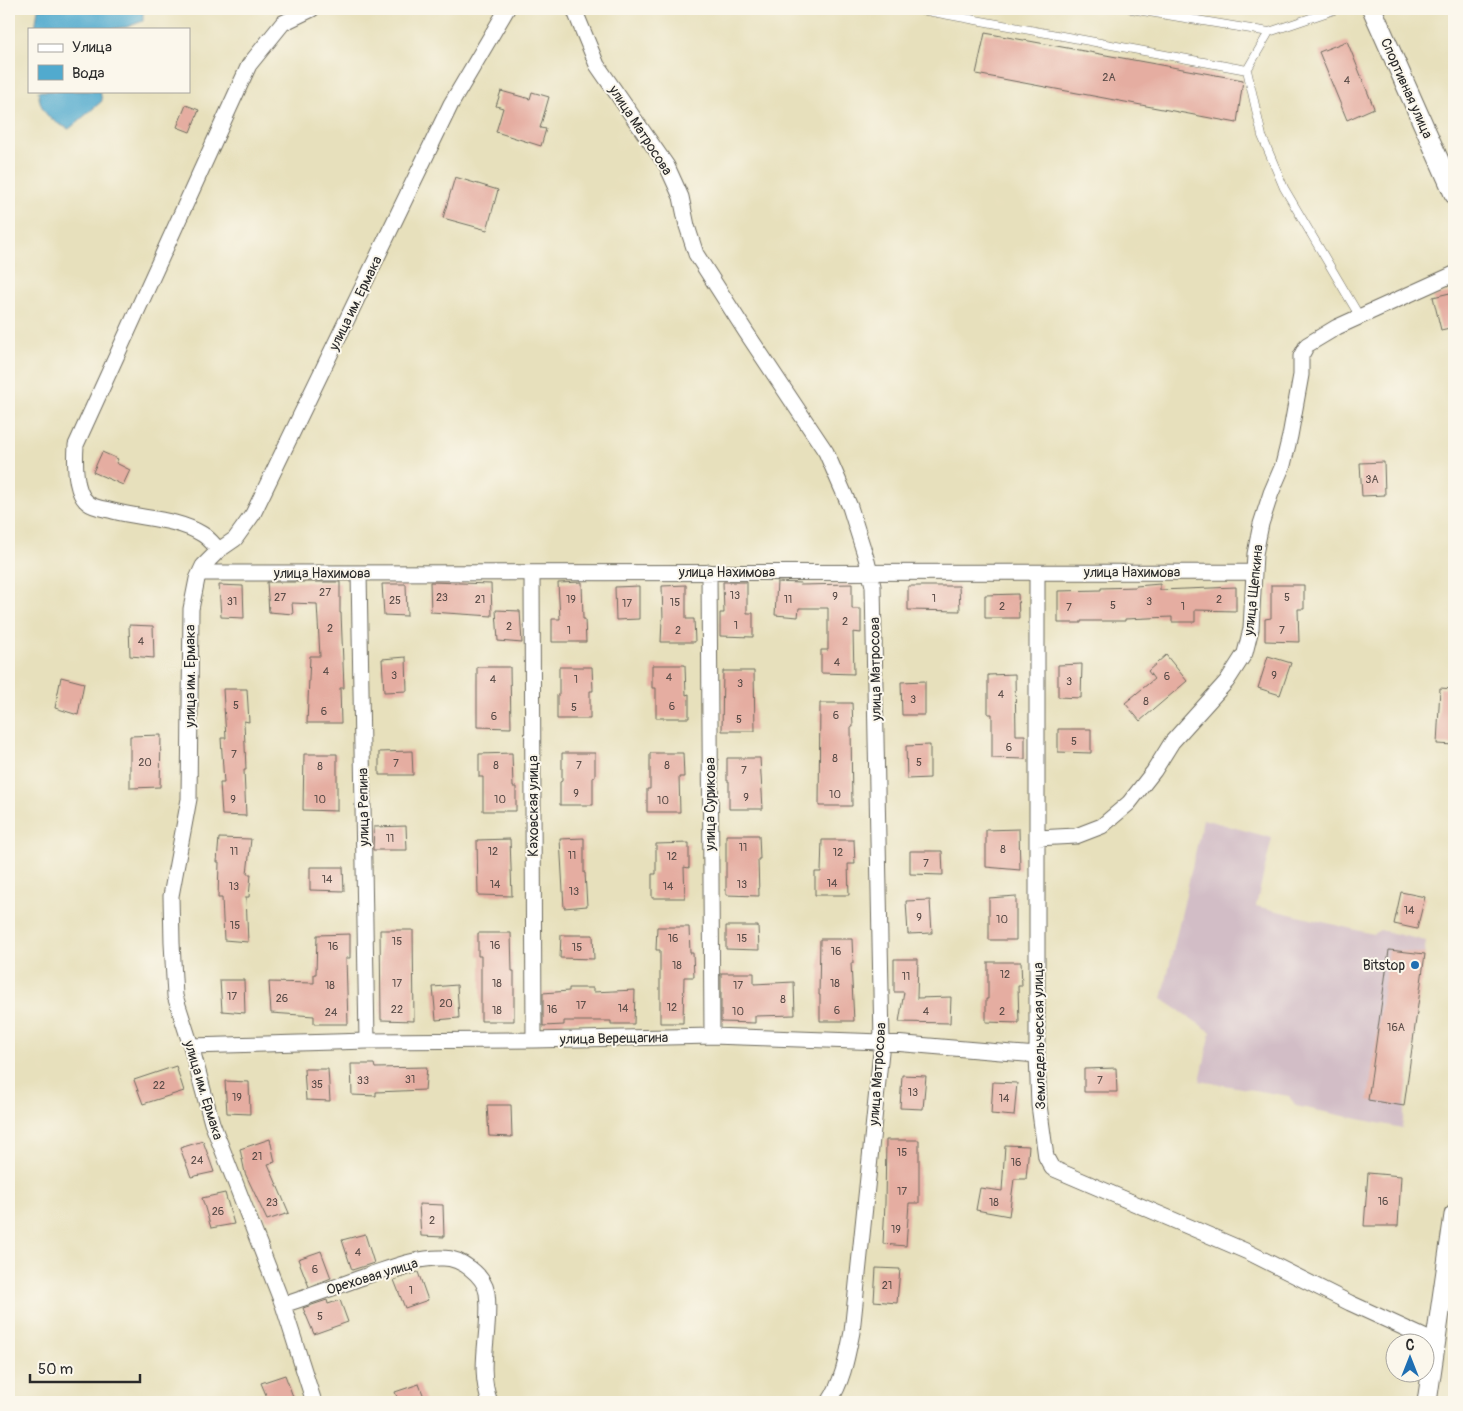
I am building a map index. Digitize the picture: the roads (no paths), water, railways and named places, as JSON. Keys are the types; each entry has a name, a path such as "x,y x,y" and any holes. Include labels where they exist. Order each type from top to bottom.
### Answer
{"street":[{"path":"219,550 204,536 188,527 162,519 118,512 88,503 81,494 78,484 75,460 76,444 249,65 283,23 312,9"},
{"name":"улица им. Ермака","path":"314,1402 283,1305 212,1123 175,996 171,896 189,799 191,610 193,591 206,562 235,539 253,514 451,104 507,9"},
{"name":"улица Матросова","path":"574,9 597,65 667,166 681,198 696,254 826,452 850,507 873,586 882,1042 852,1332 844,1374 829,1402"},
{"name":"Спортивная улица","path":"1372,9 1454,194"},
{"name":"улица Щепкина","path":"1037,838 1076,836 1102,826 1129,803 1154,772 1172,742 1227,681 1245,653 1251,629 1255,554 1261,524 1283,465 1301,375 1301,356 1307,345 1337,327 1454,274"},
{"name":"улица Сурикова","path":"708,572 712,1036"},
{"name":"улица Нахимова","path":"200,573 1254,572"},
{"name":"улица Репина","path":"359,573 367,1041"},
{"name":"Каховская улица","path":"532,573 534,1040"},
{"name":"Земледельческая улица","path":"1037,573 1037,1055 1046,1157 1052,1168 1248,1252 1350,1303 1418,1334"},
{"name":"улица Верещагина","path":"191,1046 367,1041 712,1036 882,1042 1037,1055"},
{"path":"1436,1335 1454,1215"},
{"name":"Ореховая улица","path":"283,1305 409,1261 444,1258 464,1264 480,1276 487,1292 484,1374 490,1402"},
{"path":"1427,1402 1429,1384"}],"lane":[{"path":"916,9 1246,70"},
{"path":"1131,9 1269,32 1337,9"},
{"path":"1269,32 1246,70 1262,136 1284,188 1360,317"}],"water":[{"path":"38,9 143,9 143,21 127,27 35,28"},
{"path":"38,92 100,92 102,101 69,129 47,115 39,99"}],"place":[{"name":"Bitstop","path":"1415,965"}]}
